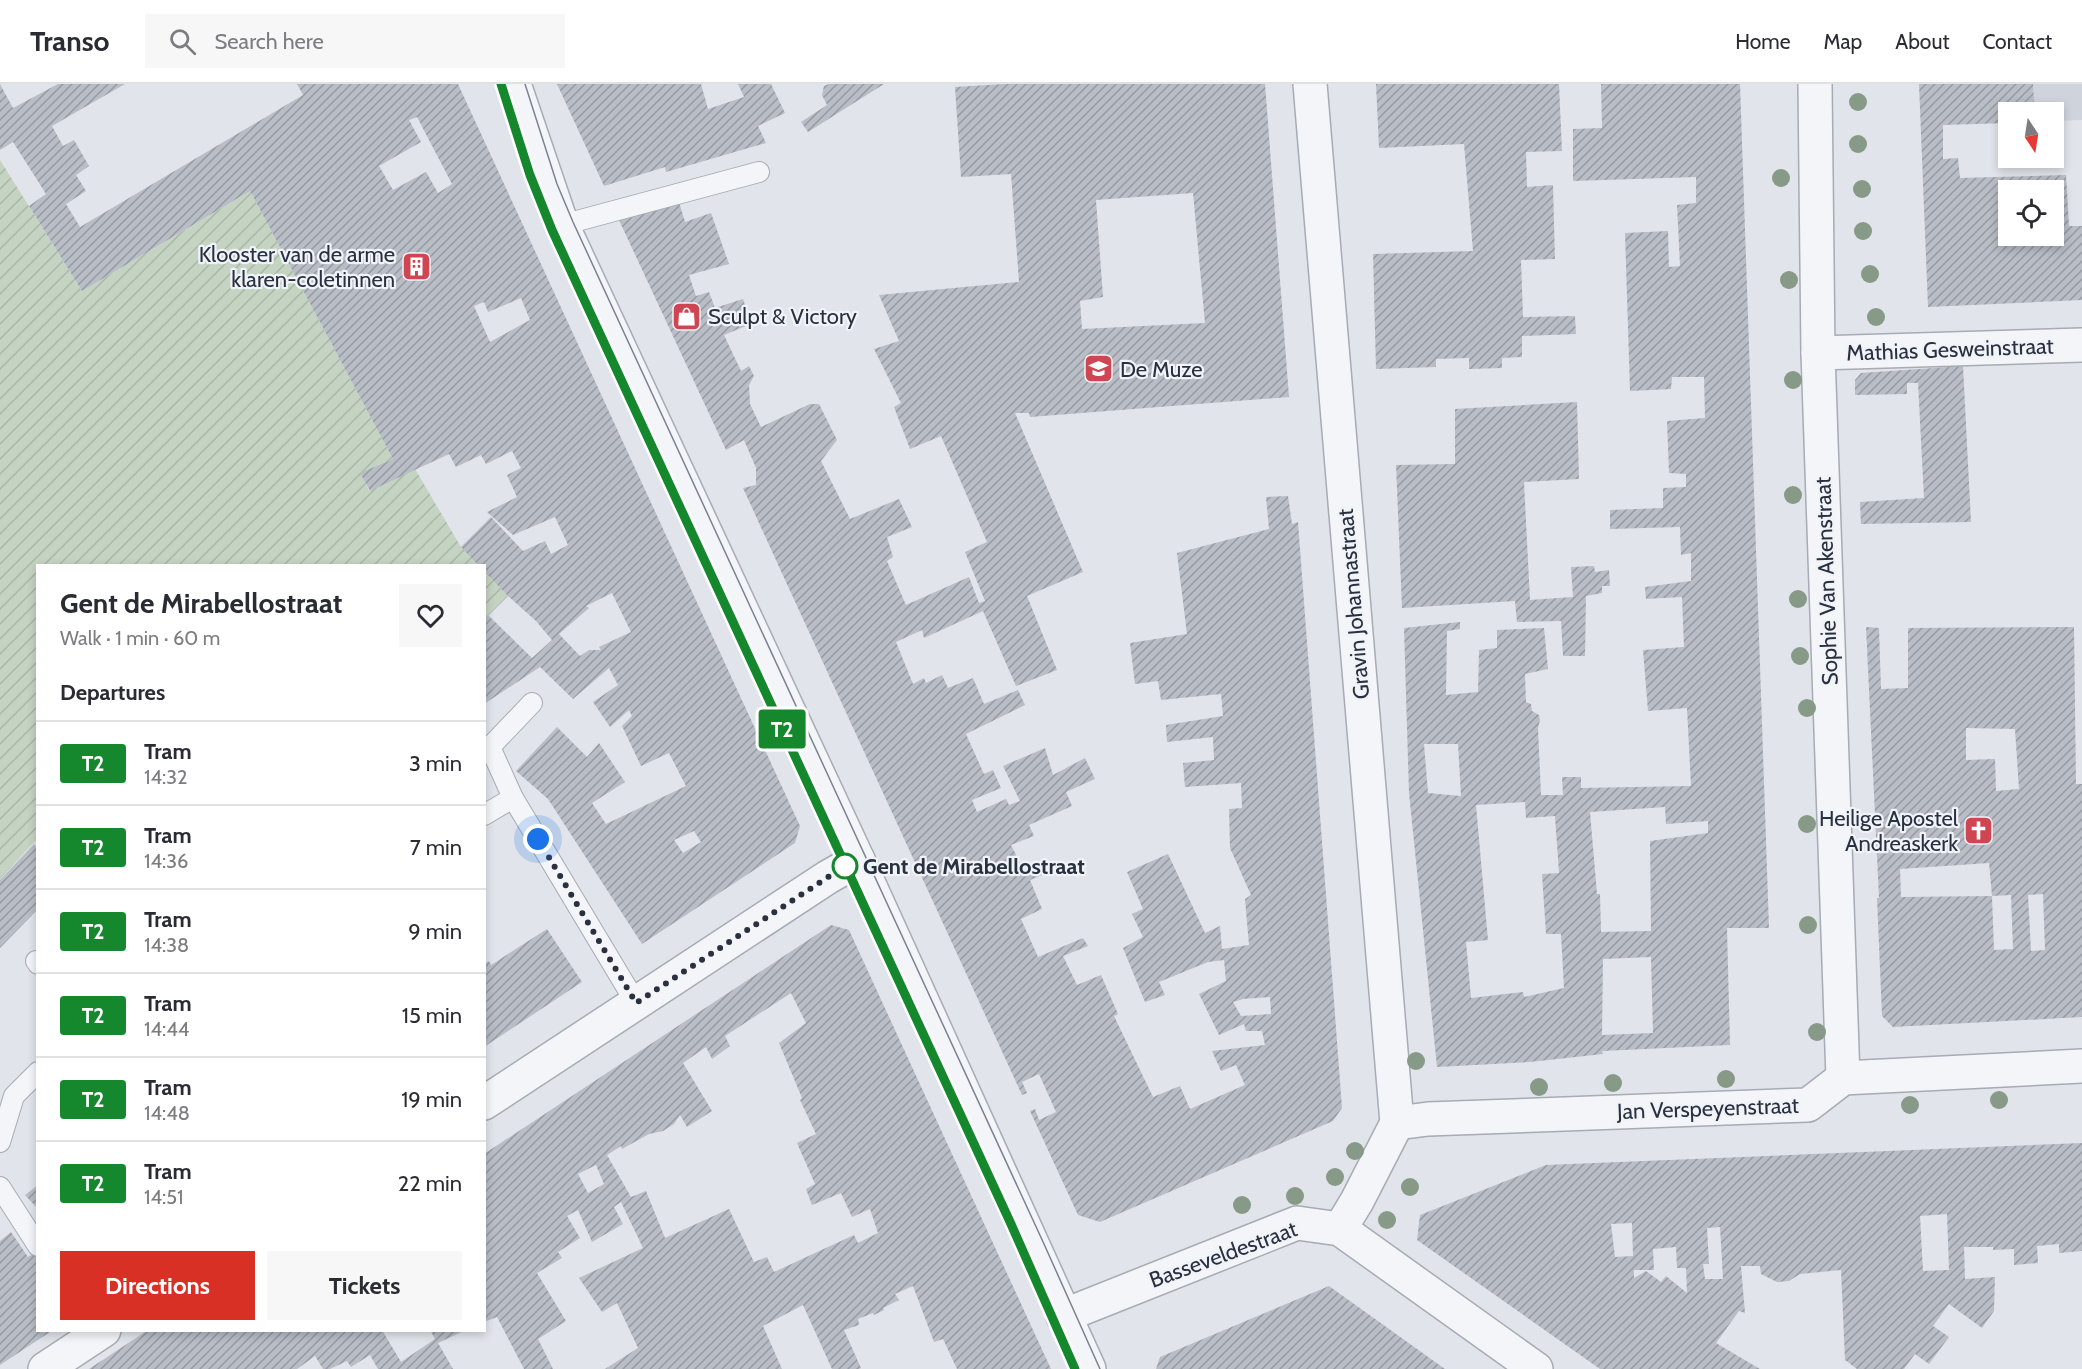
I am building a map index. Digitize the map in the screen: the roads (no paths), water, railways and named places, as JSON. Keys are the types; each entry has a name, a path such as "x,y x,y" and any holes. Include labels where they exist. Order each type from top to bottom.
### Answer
{"street":[{"path":"514,84 562,225 858,860 1089,1369"},
{"name":"Gravin Johannastraat","path":"1310,84 1397,1123"},
{"name":"Sophie Van Akenstraat","path":"1815,84 1818,353 1843,1078"},
{"name":"Mathias Gesweinstraat","path":"1818,353 2082,345"},
{"path":"486,1101 828,877 858,860"},
{"path":"1843,1078 2082,1066"},
{"name":"Jan Verspeyenstraat","path":"1397,1123 1428,1119 1808,1105 1843,1078"},
{"path":"1397,1123 1357,1202 1340,1229 1536,1369"},
{"name":"Basseveldestraat","path":"1063,1316 1296,1223 1340,1229"},
{"path":"45,1369 97,1333"}],"lane":[{"path":"562,225 759,172"},
{"path":"532,703 490,747 513,798 636,1003"},
{"path":"486,814 513,798"},
{"path":"0,1142 14,1096 36,1074"},
{"path":"0,1187 36,1243"}],"tram line":[{"path":"501,84 530,175 552,229 1011,1224 1075,1369"},
{"name":"T2","path":"501,84 530,175 552,230 1011,1224 1075,1369"},
{"path":"525,84 557,184 573,222 1100,1369"}],"place":[{"name":"Klooster van de arme klaren-coletinnen","path":"416,267"},
{"name":"Sculpt & Victory","path":"687,316"},
{"name":"De Muze","path":"1099,369"},
{"name":"Heilige Apostel Andreaskerk","path":"1979,831"},
{"name":"Gent de Mirabellostraat","path":"845,866"}]}
